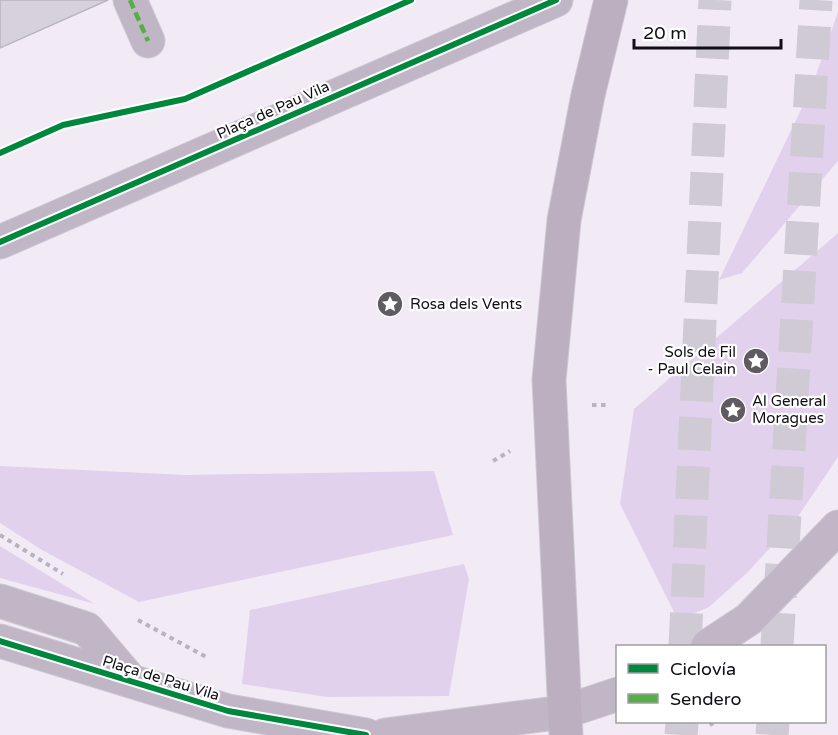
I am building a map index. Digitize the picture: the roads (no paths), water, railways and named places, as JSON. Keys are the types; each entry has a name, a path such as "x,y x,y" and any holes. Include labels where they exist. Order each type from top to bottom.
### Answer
{"main road":[{"path":"565,723 549,380 564,220 588,94 611,0"}],"street":[{"path":"130,0 148,41"},
{"name":"Plaça de Pau Vila","path":"0,242 556,0"},
{"path":"710,645 749,619 838,527"},
{"path":"0,601 87,629 131,681"},
{"name":"Plaça de Pau Vila","path":"0,641 228,711 315,731 366,735"},
{"path":"385,735 565,723 616,694"}],"tunnel":[{"path":"685,645 715,0"},
{"path":"777,645 816,0"},
{"path":"681,735 682,723"},
{"path":"772,735 773,723"}],"place":[{"name":"Rosa dels Vents","path":"390,304"},
{"name":"Sols de Fil - Paul Celain","path":"756,361"},
{"name":"Al General Moragues","path":"733,410"}]}
